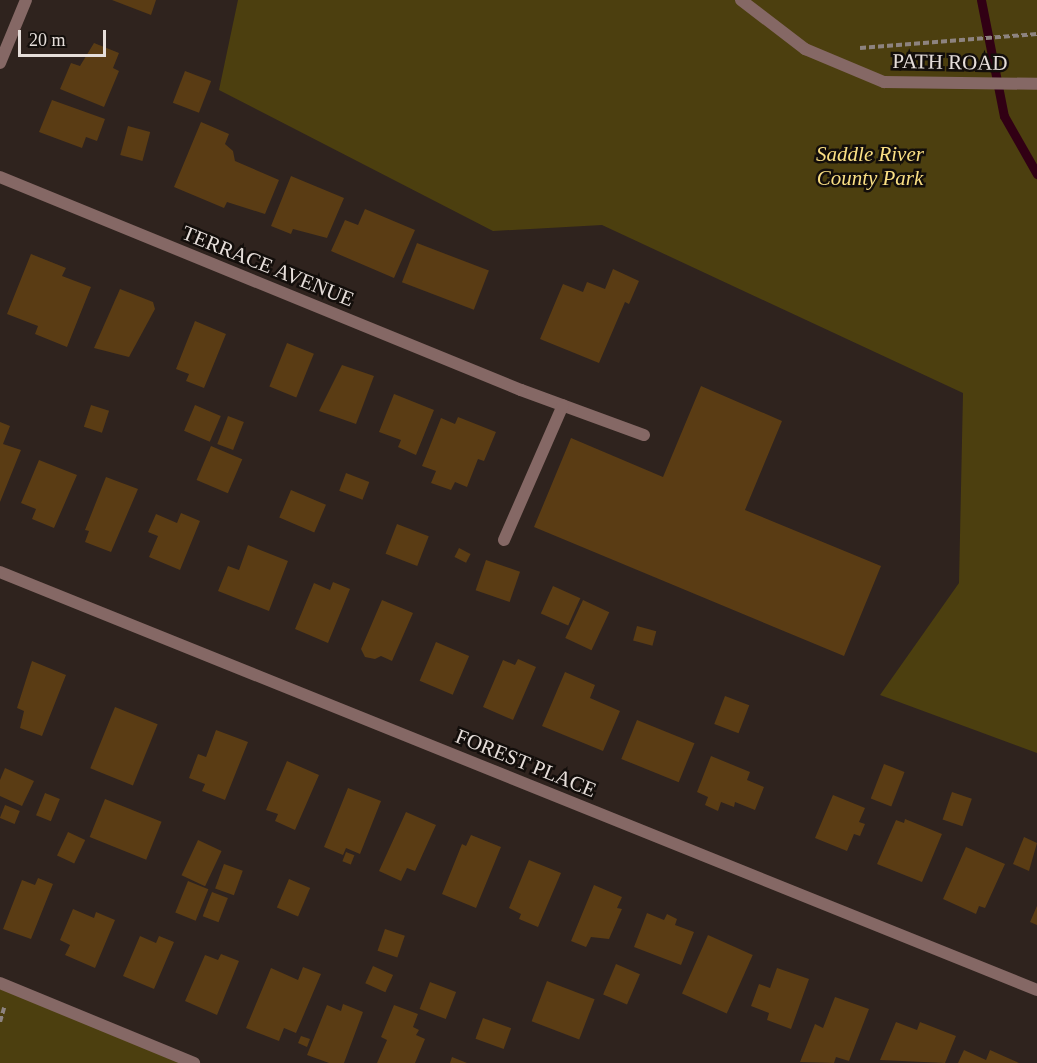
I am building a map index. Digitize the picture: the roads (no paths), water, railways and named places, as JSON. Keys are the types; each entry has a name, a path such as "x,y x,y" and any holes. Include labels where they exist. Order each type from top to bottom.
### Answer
{"street":[{"path":"0,63 26,0"},
{"name":"PATH ROAD","path":"741,0 805,49 884,82 1037,84"},
{"name":"TERRACE AVENUE","path":"0,177 520,390 644,435"},
{"path":"504,540 563,405"},
{"name":"FOREST PLACE","path":"0,572 1037,990"},
{"path":"0,983 194,1063"}],"waterway":[{"path":"981,0 1004,116 1037,174"}],"park label":[{"name":"Saddle River County Park","path":"870,166"}]}
